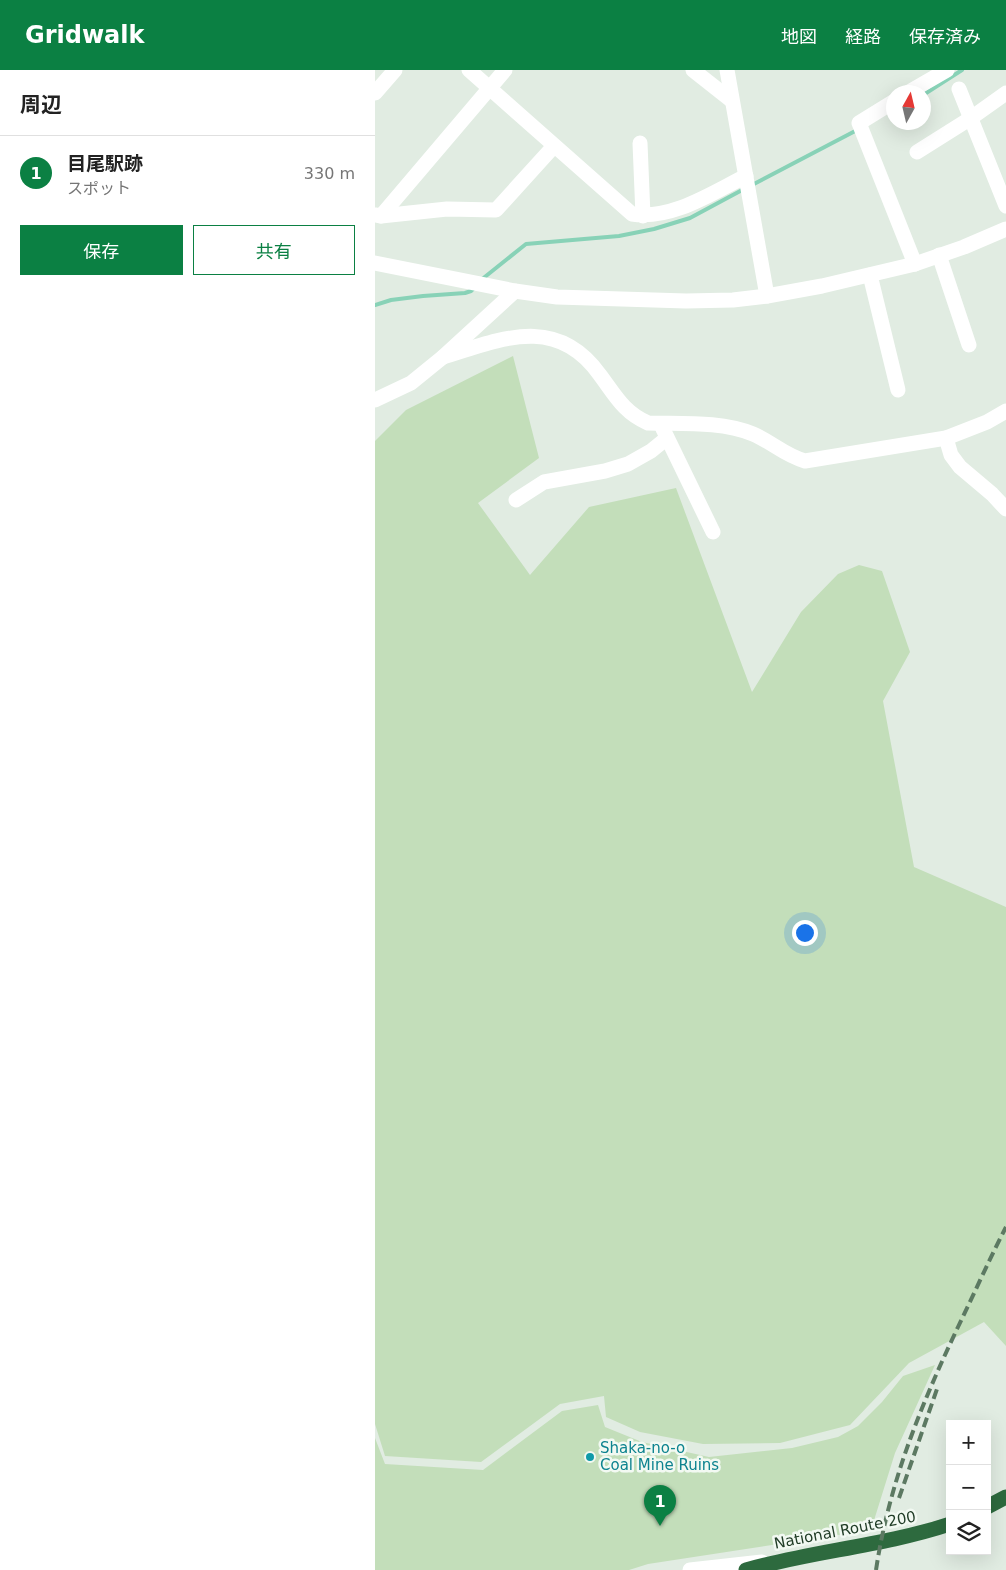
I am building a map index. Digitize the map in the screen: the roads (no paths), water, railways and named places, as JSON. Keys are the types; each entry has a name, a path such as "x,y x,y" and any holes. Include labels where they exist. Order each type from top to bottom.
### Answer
{"highway":[{"path":"991,1505 1006,1497"},
{"name":"National Route 200","path":"746,1570 783,1559 919,1534 946,1525"}],"street":[{"path":"375,93 395,70"},
{"path":"469,70 632,214 643,216 681,208 746,176"},
{"path":"378,215 505,70"},
{"path":"693,70 731,100"},
{"path":"727,70 767,296"},
{"path":"921,85 947,70"},
{"path":"959,89 1006,206"},
{"path":"917,152 1006,93"},
{"path":"886,106 859,123 915,264"},
{"path":"640,143 643,216"},
{"path":"378,215 447,209 496,210 554,146"},
{"path":"375,263 515,291 557,297 686,301 733,300 767,296 915,264 1006,229"},
{"path":"939,255 969,345"},
{"path":"870,275 898,390"},
{"path":"375,400 411,384 515,291"},
{"path":"443,357 518,336 555,339 574,348 592,363 628,412 648,423 723,426 741,430 762,439 793,458 805,461 946,438 987,422 1006,411"},
{"path":"660,423 713,532"},
{"path":"516,500 544,482 605,471 628,464 651,451 667,438"},
{"path":"946,438 951,455 960,467 992,494 1006,509"},
{"path":"690,1570 783,1559"}],"waterway":[{"path":"931,90 962,70"},
{"path":"752,185 859,129"},
{"path":"481,280 526,244 619,236 654,229 690,218 744,189"},
{"path":"375,305 391,300 465,293 475,287"}],"railway":[{"path":"876,1570 889,1506 919,1415 944,1356 1006,1227"},
{"path":"899,1498 937,1389"}],"place":[{"name":"Shaka-no-o Coal Mine Ruins","path":"590,1457"},
{"name":"目尾駅跡","path":"660,1526"}]}
